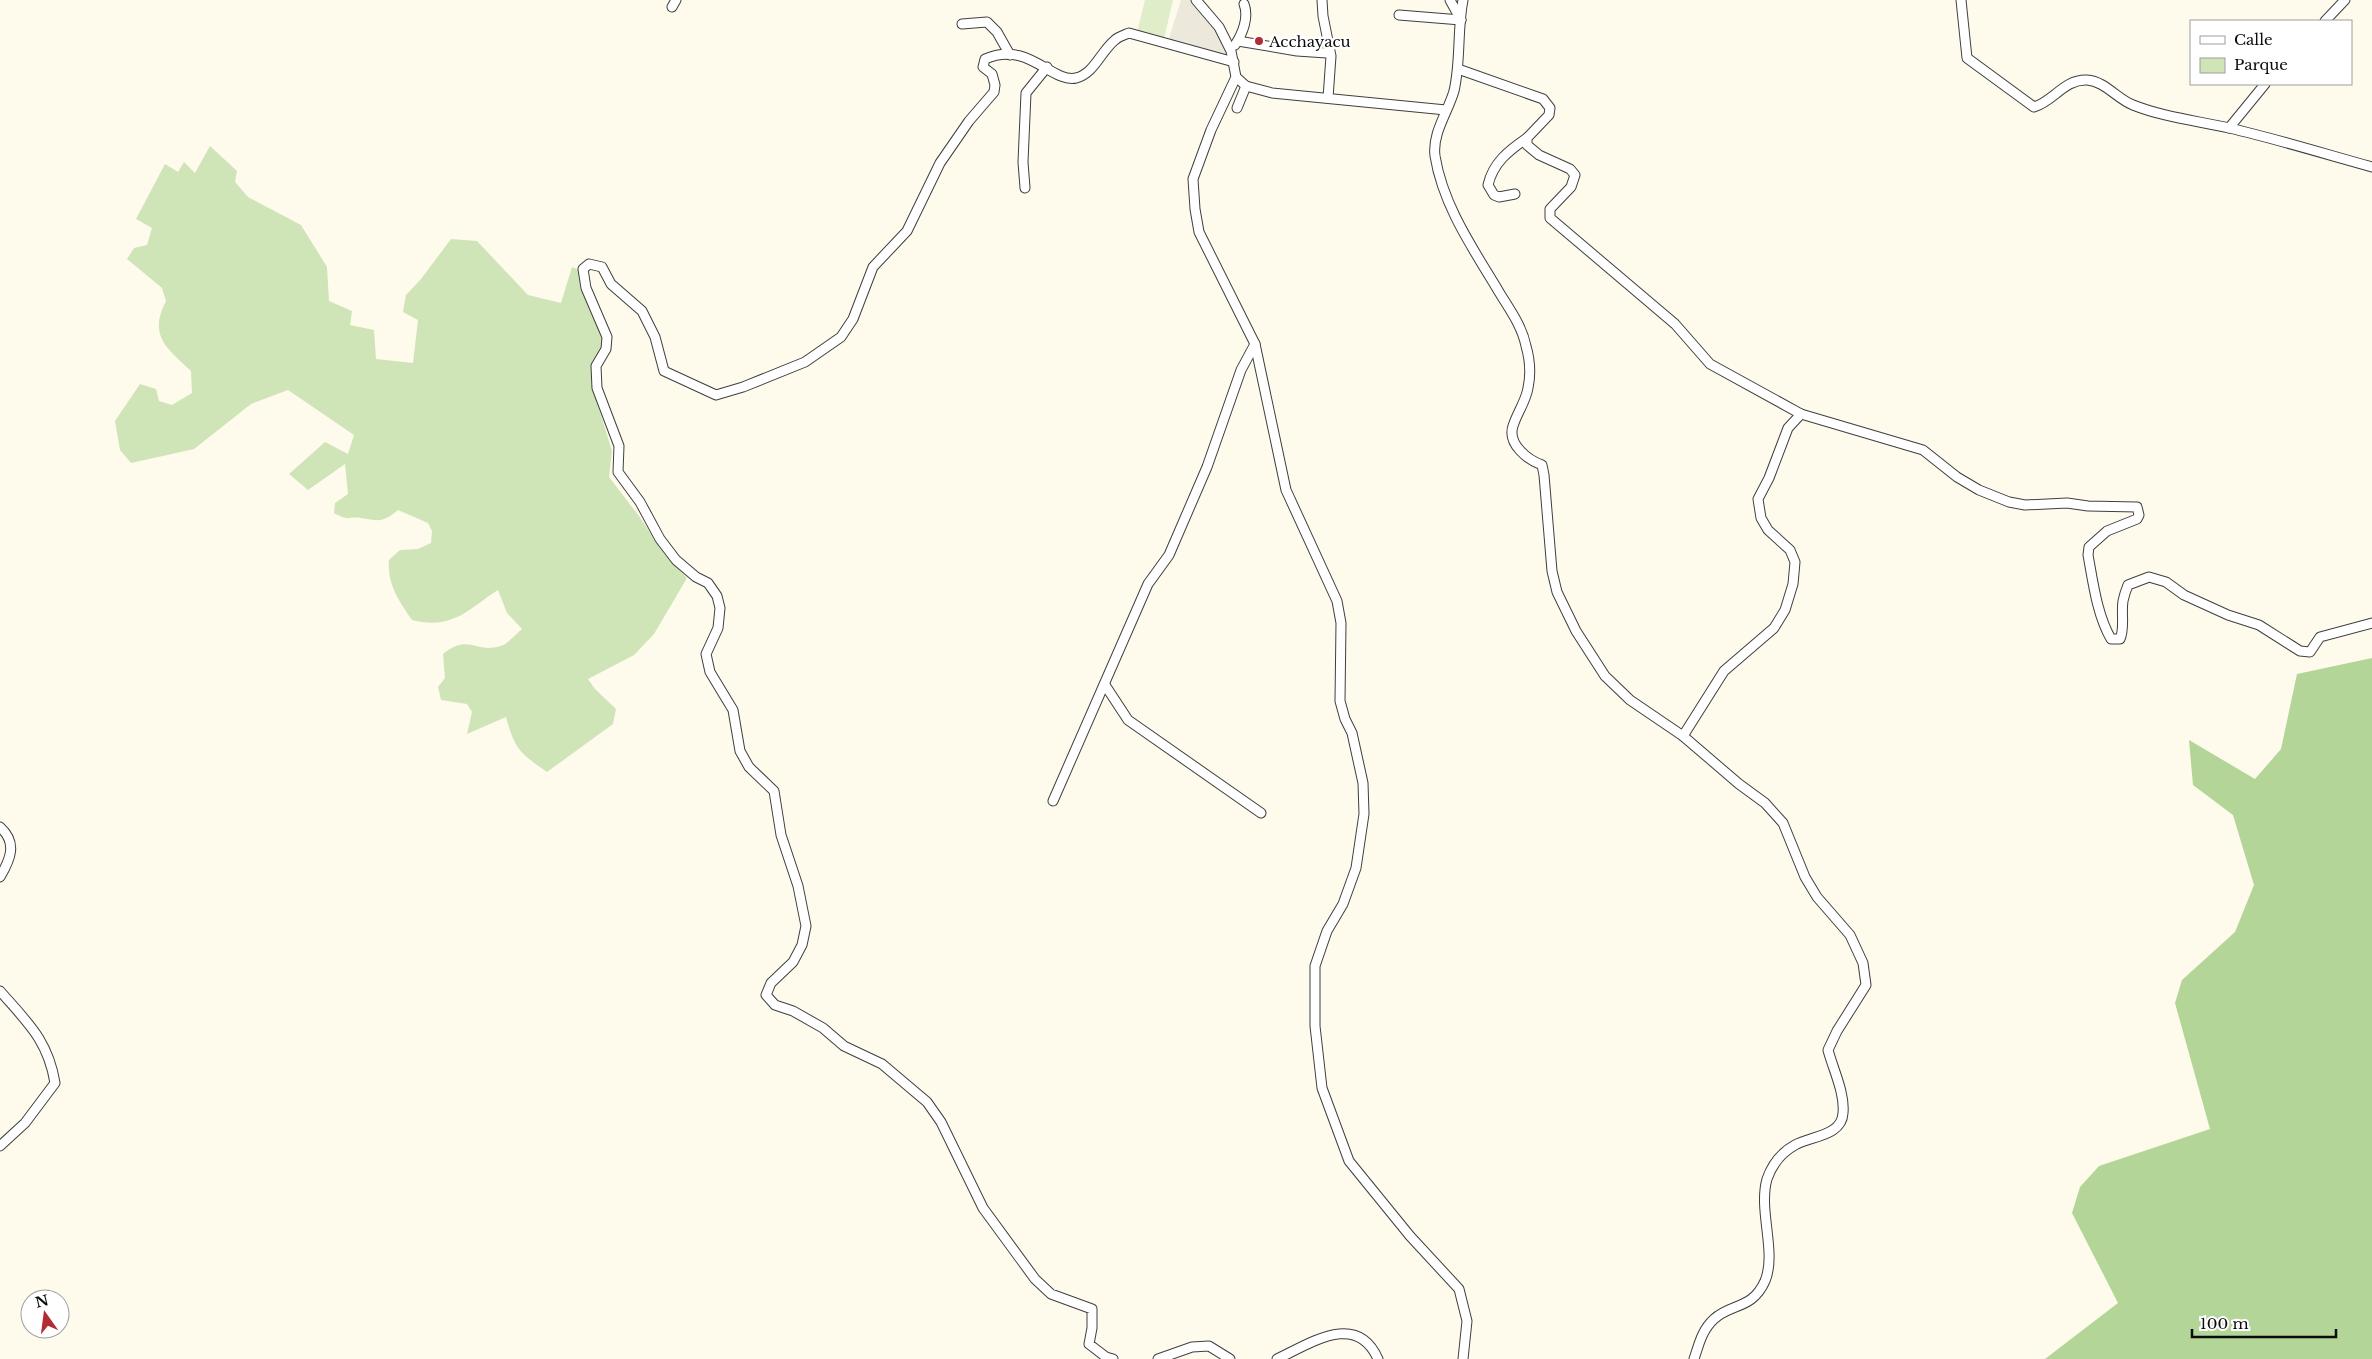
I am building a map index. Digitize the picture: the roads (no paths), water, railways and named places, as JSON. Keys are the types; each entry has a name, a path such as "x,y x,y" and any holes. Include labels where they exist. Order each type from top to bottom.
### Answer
{"street":[{"path":"1196,0 1220,27 1231,51 1236,77 1211,130 1193,179 1199,232 1255,344 1286,490 1337,601 1341,623 1340,701 1345,719 1352,733 1364,783 1364,814 1356,868 1342,904 1327,930 1315,966 1315,1026 1322,1088 1349,1161 1410,1236 1459,1289 1467,1321 1463,1359"},
{"path":"1322,0 1323,16 1331,56 1328,98"},
{"path":"1450,0 1461,20"},
{"path":"1463,0 1458,69 1454,92 1439,130 1435,153 1443,192 1475,251 1519,324 1526,344 1530,366 1528,389 1512,428 1513,439 1518,449 1532,462 1542,465 1552,571 1557,592 1576,631 1605,676 1630,700 1683,736 1739,784 1766,803 1783,823 1805,877 1817,897 1850,935 1863,963 1866,985 1837,1031 1828,1050 1842,1102 1843,1115 1838,1126 1828,1134 1796,1144 1774,1164 1767,1179 1764,1195 1768,1263 1765,1281 1755,1298 1715,1318 1702,1334 1694,1359"},
{"path":"1961,0 1968,58 2034,107 2042,105 2066,86 2077,81 2088,80 2098,83 2132,105 2229,128 2372,168"},
{"path":"2326,20 2345,0"},
{"path":"1231,51 1245,26 1247,10 1244,4"},
{"path":"1399,15 1461,20"},
{"path":"962,24 987,22 997,32 1010,54"},
{"path":"1113,1359 1106,1357 1089,1344 1092,1309 1051,1294 1035,1279 1001,1233 983,1208 941,1122 927,1102 882,1064 844,1046 823,1028 793,1011 775,1005 766,995 771,983 794,962 802,945 806,926 798,886 780,835 774,791 749,767 740,750 733,710 710,672 706,654 718,628 720,608 717,596 708,583 696,577 676,560 660,538 640,502 618,472 619,446 597,388 596,366 606,349 606,337 586,288 582,269 589,264 602,267 611,284 642,311 655,337 664,370 716,395 743,387 805,362 841,337 853,319 873,267 908,232 940,163 968,121 994,92 995,85 992,74 984,67 985,59 1000,54 1026,57 1066,78 1076,78 1088,72 1115,39 1129,33 1234,62"},
{"path":"1238,41 1297,51 1327,53"},
{"path":"1025,188 1023,162 1026,93 1047,67"},
{"path":"1458,69 1543,99 1550,108 1549,115 1526,138 1502,157 1491,171 1488,185 1494,195 1499,197 1515,194"},
{"path":"1236,77 1246,86 1272,93 1446,110"},
{"path":"2229,128 2264,85"},
{"path":"1237,108 1246,86"},
{"path":"1526,138 1527,145 1539,155 1570,169 1574,175 1571,187 1550,209 1550,218 1557,226 1675,324 1710,364 1801,414 1924,450 1957,477 1979,490 2009,502 2025,505 2067,503 2088,506 2137,507 2139,516 2137,519 2107,531 2089,547 2088,555 2100,612 2104,627 2111,639 2120,639 2122,634 2123,601 2128,585 2149,577 2166,582 2184,594 2228,616 2259,625 2300,651 2310,652 2320,637 2372,623"},
{"path":"1052,801 1148,584 1169,555 1207,467 1241,370 1255,344"},
{"path":"1683,736 1724,671 1774,628 1785,610 1793,584 1795,562 1790,550 1768,530 1761,518 1758,499 1769,478 1788,428 1801,414"},
{"path":"1105,684 1128,720 1261,813"},
{"path":"0,827 10,838 11,848 10,860 0,877"},
{"path":"0,991 39,1035 52,1063 55,1083 25,1123 0,1146"},
{"path":"1277,1359 1310,1343 1346,1332 1358,1334 1368,1341 1378,1359"},
{"path":"1158,1359 1192,1347 1209,1346 1230,1359"}],"place":[{"name":"Acchayacu","path":"1259,41"}]}
